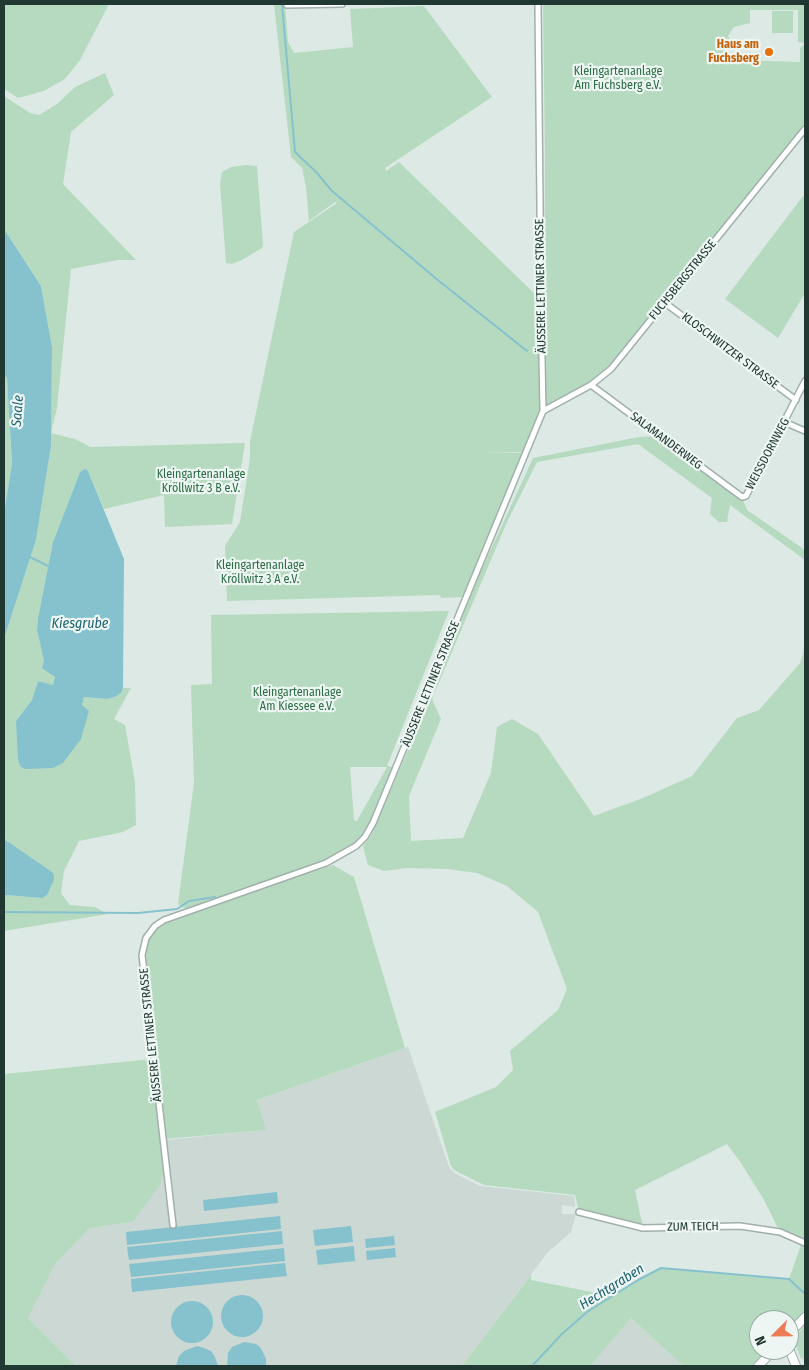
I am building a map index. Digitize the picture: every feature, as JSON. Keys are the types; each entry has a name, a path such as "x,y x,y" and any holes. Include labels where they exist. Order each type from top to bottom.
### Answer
{"street":[{"path":"287,4 342,4"},
{"name":"ÄUSSERE LETTINER STRASSE","path":"173,1225 142,956 146,938 155,926 164,920 326,863 356,846 365,836 373,823 543,411 538,4"},
{"name":"FUCHSBERGSTRASSE","path":"543,411 591,385 611,369 805,129"},
{"name":"KLOSCHWITZER STRASSE","path":"665,302 796,400"},
{"name":"WEISSDORNWEG","path":"742,497 746,496 805,381"},
{"name":"SALAMANDERWEG","path":"591,385 742,497"},
{"path":"784,422 805,431"},
{"name":"ZUM TEICH","path":"579,1212 643,1228 740,1226 780,1232 805,1243"}],"shaded area":[{"path":"408,1047 449,1167 454,1173 480,1186 574,1196 575,1207 562,1205 562,1214 576,1214 571,1232 548,1252 462,1366 76,1366 28,1318 55,1264 90,1228 133,1222 162,1175 171,1174 166,1140 265,1130 257,1100"},
{"path":"631,1318 683,1366 590,1365"}],"green space":[{"path":"4,4 109,4 80,60 65,79 44,91 18,98 4,89"},
{"path":"274,4 285,4 288,42 294,53 353,47 350,9 424,6 492,97 385,168 386,171 399,162 539,298 544,406 545,159 543,4 805,4 805,43 798,42 798,10 750,10 750,23 734,27 728,36 734,45 725,52 730,60 800,62 800,48 805,44 805,129 611,369 596,381 544,410 526,452 484,453 523,453 463,597 441,598 440,595 227,601 225,546 240,522 250,458 250,441 294,232 337,203 335,202 309,221 302,168 291,157"},
{"path":"772,11 793,11 793,33 772,33"},
{"path":"105,73 114,95 71,132 63,184 136,260 118,260 71,269 57,408 51,432 52,347 41,286 4,229 4,96 30,113 39,115 57,104 75,87"},
{"path":"257,166 263,245 262,248 242,260 232,264 226,263 220,184 222,172 231,167"},
{"path":"803,196 805,197 805,293 778,338 725,299"},
{"path":"4,375 7,377 12,463 4,514"},
{"name":"Kleingartenanlage Kröllwitz 3 B e.V.","path":"51,433 75,439 91,447 245,443 232,524 165,527 164,495 104,509 88,471 80,472 53,542 38,618 37,630 44,661 55,677 53,685 38,681 32,700 16,721 82,705 84,697 107,699 121,693 123,688 131,688 114,719 125,725 135,782 136,825 123,832 79,841 64,871 61,893 70,905 95,907 108,914 4,931 4,895 42,898 9,842 4,839 4,639 36,540 51,446"},
{"path":"658,436 742,497 747,510 805,550 805,560 730,505 727,522 719,522 710,514 712,498 638,444 537,462 507,522 434,693 440,671 480,573 533,458 639,437"},
{"name":"Kleingartenanlage Am Kiessee e.V.","path":"449,611 387,766 394,767 371,823 368,823 365,837 356,846 326,863 188,910 178,904 194,783 191,685 212,684 211,615","holes":["350,767 387,767 357,821 354,820"]},
{"path":"805,647 805,1313 799,1319 799,1310 749,1310 749,1360 760,1360 754,1366 683,1366 631,1318 592,1366 462,1366 531,1275 531,1280 612,1296 661,1268 789,1279 802,1242 780,1232 764,1200 727,1144 635,1190 643,1228 579,1212 575,1195 484,1185 454,1170 451,1166 435,1112 496,1087 513,1070 510,1051 558,1010 567,989 538,912 507,886 477,873 447,869 408,868 384,871 368,865 363,846 371,836 431,697 441,719 409,796 411,841 463,838 491,773 497,727 512,719 538,734 594,816 643,798 692,776 737,718 759,710 800,663"},
{"path":"333,865 354,877 405,1048 257,1100 266,1130 165,1139 166,1174 162,1175 160,1185 133,1222 90,1228 55,1264 28,1318 76,1366 4,1366 4,1074 152,1059 143,957 146,941 152,932 161,924 189,912"},
{"path":"805,1324 805,1363 799,1354 799,1333"}],"water":[{"name":"Saale","path":"4,229 41,286 52,347 51,446 36,540 4,639 4,514 12,463 7,378 4,375"},
{"name":"Kiesgrube","path":"85,469 88,471 124,559 123,688 121,693 107,699 84,697 82,705 89,711 81,739 63,763 53,768 25,769 20,766 18,759 16,721 32,700 38,681 53,685 55,677 42,668 44,661 37,630 38,618 53,542 80,472"},
{"path":"4,839 52,872 54,880 47,895 42,898 4,895"},
{"path":"277,1192 278,1203 204,1211 203,1200"},
{"path":"280,1216 281,1229 127,1245 126,1232"},
{"path":"351,1226 353,1242 315,1246 313,1230"},
{"path":"282,1231 283,1244 129,1260 127,1247"},
{"path":"394,1236 395,1245 366,1248 365,1239"},
{"path":"354,1246 355,1261 318,1265 316,1250"},
{"path":"284,1248 285,1261 131,1277 129,1264"},
{"path":"395,1248 396,1257 367,1260 366,1251"},
{"path":"285,1263 287,1276 132,1292 131,1279"},
{"path":"246,1295 254,1298 260,1304 263,1316 260,1328 254,1334 238,1337 230,1334 224,1328 221,1312 224,1304 230,1298"},
{"path":"188,1301 196,1301 207,1307 213,1322 207,1337 196,1343 188,1343 177,1337 171,1326 171,1318 177,1307"},
{"path":"244,1342 256,1344 261,1348 266,1359 266,1366 227,1366 228,1353 232,1347"},
{"path":"197,1346 211,1351 218,1366 176,1366 179,1356 184,1351"}],"waterway":[{"path":"282,4 295,152 317,173 332,191 439,281 527,351"},
{"path":"30,557 48,566"},
{"path":"4,912 138,913 177,909 189,901 215,897"},
{"name":"Hechtgraben","path":"532,1366 562,1334 587,1312 661,1268 789,1279 805,1294"}],"place":[{"name":"Haus am Fuchsberg","path":"769,52"}],"park label":[{"name":"Kleingartenanlage Am Fuchsberg e.V.","path":"618,79"},
{"name":"Kleingartenanlage Kröllwitz 3 A e.V.","path":"260,573"}]}
